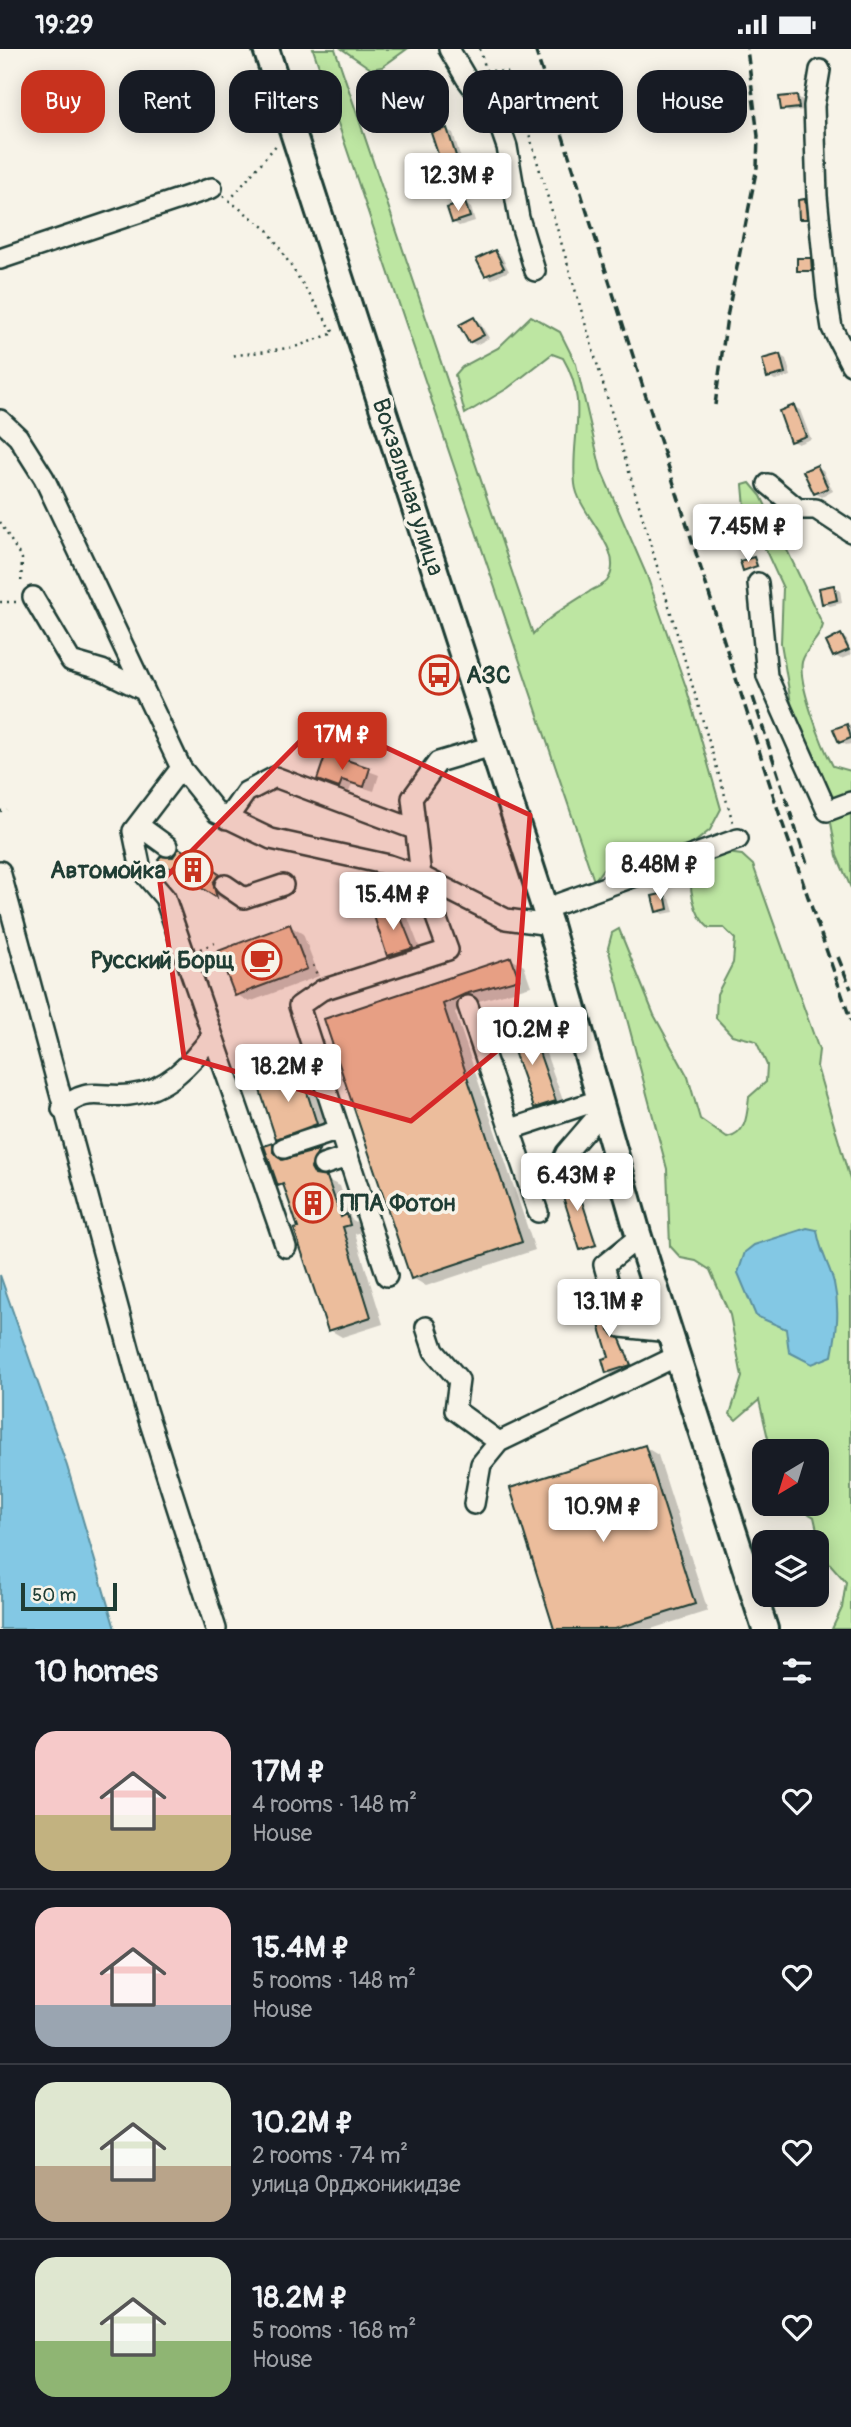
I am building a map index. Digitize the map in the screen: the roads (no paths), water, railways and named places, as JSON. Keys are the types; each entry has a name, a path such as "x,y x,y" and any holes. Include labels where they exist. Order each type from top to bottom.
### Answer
{"main road":[{"name":"Вокзальная улица","path":"267,49 547,917 639,1237 765,1629"}],"street":[{"path":"449,49 466,78 498,121 507,147 519,218 535,271"},
{"path":"820,70 814,118 817,195 827,297 832,328 851,365"},
{"path":"0,259 212,188"},
{"path":"0,420 18,437 44,478 181,768 197,792 217,813 227,819 271,839 389,865 421,876 506,919 547,917 738,839"},
{"path":"768,484 798,509 816,509 851,532"},
{"path":"758,583 767,676 827,811 851,802"},
{"path":"33,597 71,661 102,670 143,690"},
{"path":"387,1276 299,1006 322,990 448,950 421,876 412,798 438,762 492,746"},
{"path":"181,768 133,831 141,870 165,898 286,1247"},
{"path":"227,819 246,792 275,777 414,829"},
{"path":"138,825 167,846"},
{"path":"0,871 62,1109 144,1404 216,1629"},
{"path":"225,885 244,898 283,885"},
{"path":"468,1006 538,1212"},
{"path":"62,1109 84,1094 130,1095 161,1085 190,1066 212,1036"},
{"path":"511,1129 601,1106"},
{"path":"560,1166 566,1153 601,1106"},
{"path":"284,1148 339,1130"},
{"path":"323,1165 347,1157"},
{"path":"639,1237 604,1265 621,1327 669,1332"},
{"path":"426,1327 434,1351 459,1380 455,1410 499,1442"},
{"path":"474,1504 481,1464 499,1442 677,1356"}],"water":[{"path":"807,1228 817,1230 834,1283 837,1311 832,1356 812,1364 789,1352 786,1329 756,1316 738,1273 745,1252 754,1245"},
{"path":"0,1275 67,1466 115,1629 0,1629"}],"railway":[{"path":"535,49 780,816 851,1021"},
{"path":"715,405 727,317 757,167 758,136 747,49"},
{"path":"753,697 807,864"},
{"path":"838,957 851,989"}],"place":[{"name":"АЗС","path":"439,675"},
{"name":"Автомойка","path":"193,870"},
{"name":"Русский Борщ","path":"262,960"},
{"name":"ППА Фотон","path":"313,1203"}]}
